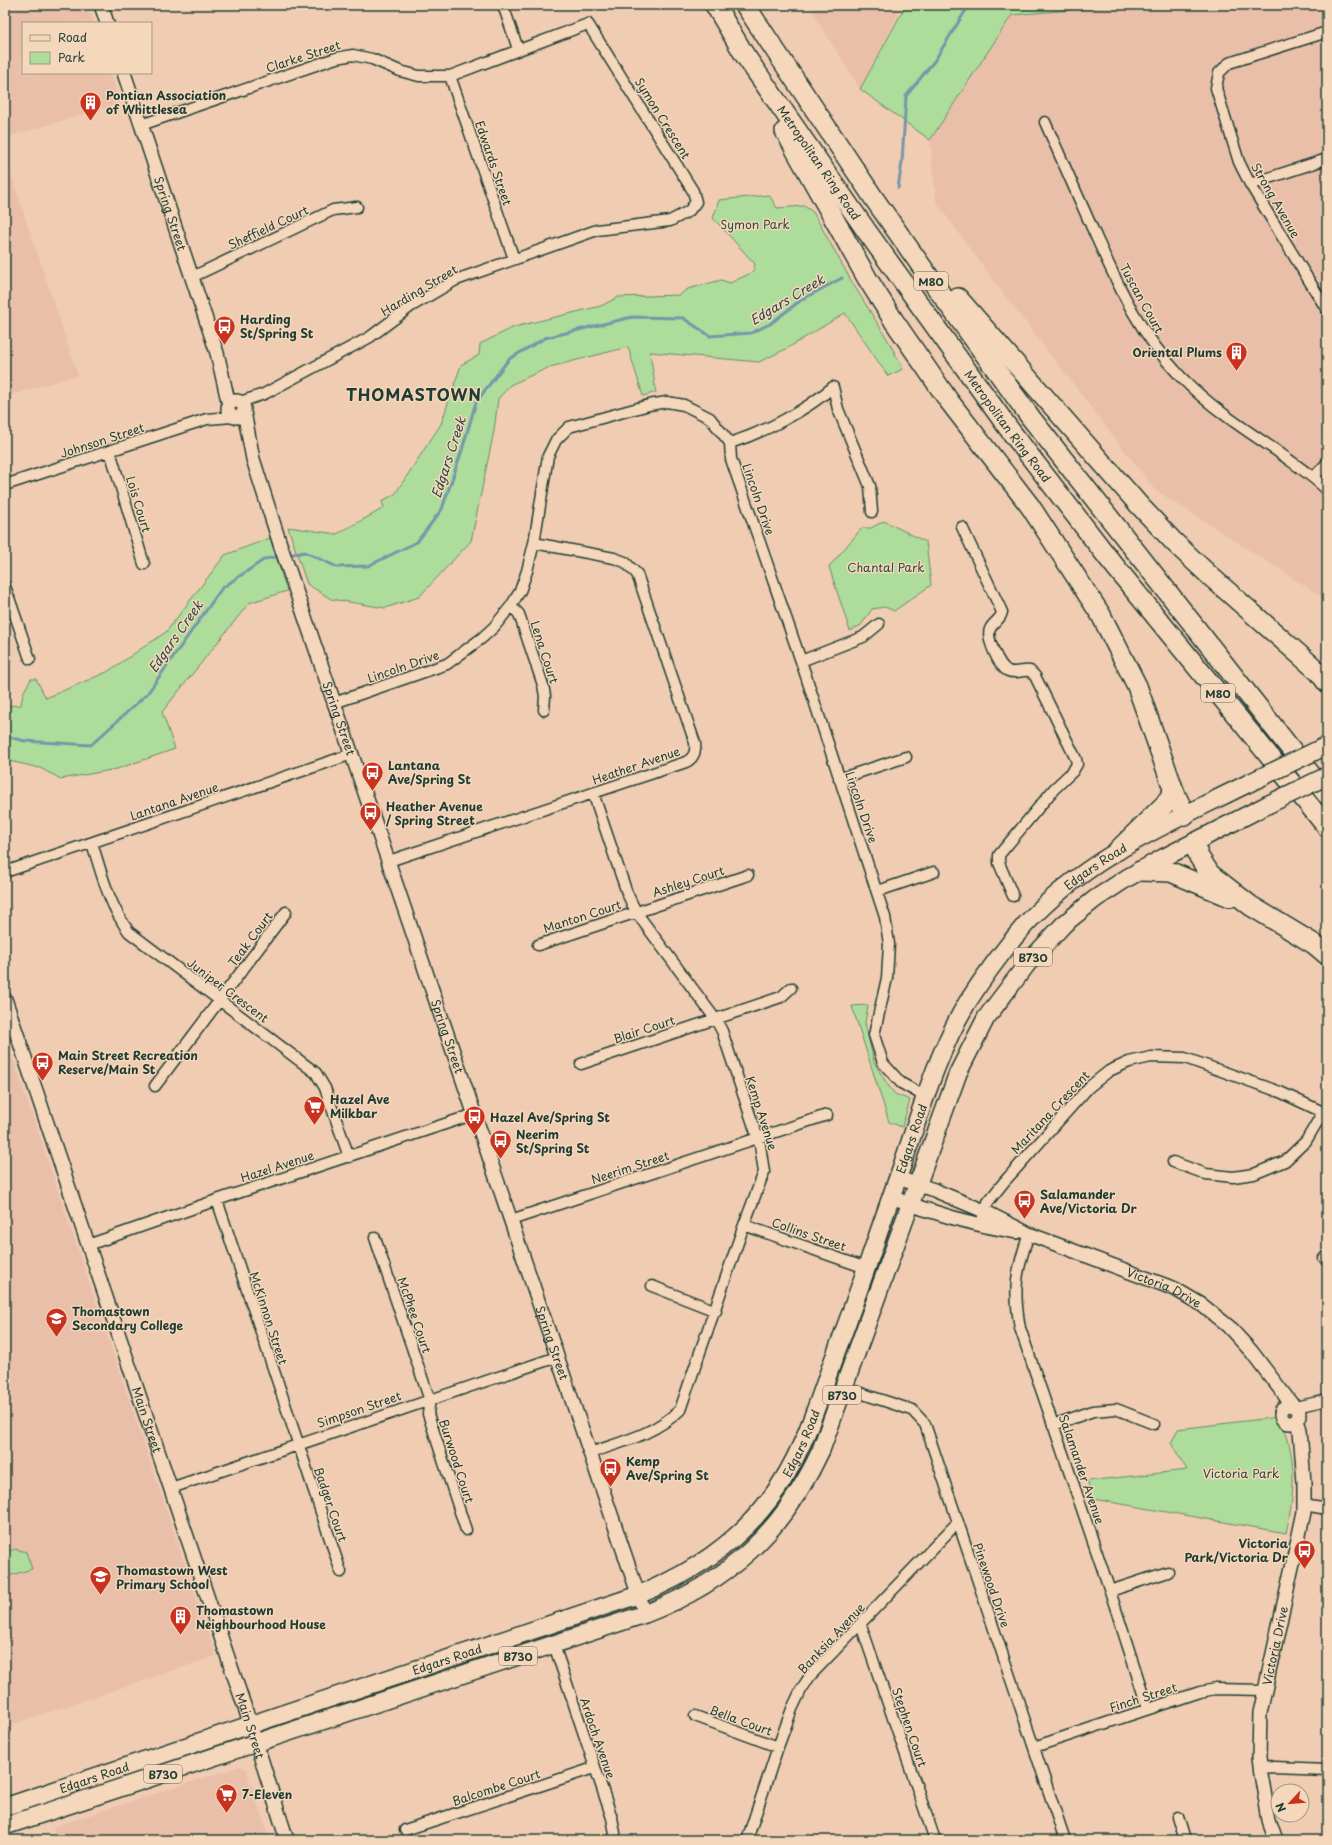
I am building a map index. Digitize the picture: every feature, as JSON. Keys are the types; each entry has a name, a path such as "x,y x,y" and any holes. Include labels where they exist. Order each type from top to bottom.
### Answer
{"highway":[{"name":"Metropolitan Ring Road","path":"715,5 744,54 898,275 1038,467 1109,559 1327,827"},
{"name":"Metropolitan Ring Road","path":"745,5 875,200 1031,418 1327,796"},
{"path":"744,54 878,297 950,401 1030,506 1101,615 1137,686 1174,791 1185,815"},
{"path":"875,200 973,316 1139,505 1209,575 1324,677"},
{"path":"1118,850 1165,804 1174,791"},
{"path":"1194,843 1199,857 1210,874 1251,906 1314,944 1327,955"},
{"path":"1140,871 1171,872 1196,884 1251,906"}],"main road":[{"name":"Edgars Road","path":"5,1807 638,1595 674,1580 708,1559 738,1534 772,1497 787,1474 808,1430 926,1097 944,1052 964,1008 993,965 1024,926 1048,902 1082,873 1118,850 1185,815 1327,746"},
{"name":"Edgars Road","path":"5,1826 645,1614 690,1594 719,1576 748,1553 773,1526 792,1502 813,1468 844,1388 916,1185 958,1073 986,1018 1027,964 1064,924 1095,899 1140,871 1266,805 1327,776"},
{"path":"1185,815 1194,843"}],"street":[{"path":"101,5 107,22"},
{"path":"503,5 518,49"},
{"name":"Symon Crescent","path":"518,49 588,24 694,191 696,202 689,211 670,221 597,230"},
{"name":"Strong Avenue","path":"1327,32 1229,63 1219,73 1216,88 1239,162 1250,184 1327,310"},
{"name":"Clarke Street","path":"141,125 336,58 353,55 372,59 400,71 419,76 450,76 518,49"},
{"name":"Spring Street","path":"124,74 291,577 645,1614"},
{"name":"Edwards Street","path":"450,76 514,259"},
{"name":"Tuscan Court","path":"1044,122 1134,317 1152,344 1181,378 1207,400 1229,418 1314,477 1327,490"},
{"path":"1250,184 1327,159"},
{"name":"Sheffield Court","path":"192,277 333,210 357,207"},
{"name":"Harding Street","path":"236,409 370,337 410,307 456,280 597,230"},
{"path":"730,443 747,438 816,401 833,387 838,410 870,486 872,512"},
{"name":"Lincoln Drive","path":"334,703 447,664 482,638 494,627 511,606 520,590 527,572 534,542 548,456 556,440 570,427 649,405 667,402 684,405 710,418 730,443 732,459 801,661 839,780 878,891 885,917 889,944 887,978 874,1035 883,1063 901,1083 926,1097"},
{"name":"Johnson Street","path":"5,485 236,409"},
{"name":"Lois Court","path":"110,451 144,564"},
{"path":"1314,477 1327,463"},
{"path":"962,527 1002,612 1001,617 991,627 989,637 990,642 1005,669 1012,672 1030,671 1035,676 1074,754 1077,764 1073,771 1054,789 1033,816 1000,852 999,863 1013,896"},
{"name":"Heather Avenue","path":"389,861 686,762 691,760 696,750 695,743 640,583 632,568 625,562 614,558 534,542"},
{"path":"5,586 30,659"},
{"name":"Lena Court","path":"511,606 519,614 543,685 545,696 544,710"},
{"path":"801,661 863,637 879,624"},
{"name":"Lantana Avenue","path":"5,872 352,754"},
{"path":"839,780 906,757"},
{"name":"Kemp Avenue","path":"590,1453 653,1431 667,1423 680,1410 716,1311 744,1225 764,1172 763,1155 758,1138 722,1031 716,1020 636,912 627,893 593,793"},
{"name":"Juniper Crescent","path":"92,843 107,893 118,917 129,932 316,1073 325,1088 349,1156"},
{"path":"878,891 934,872"},
{"name":"Ashley Court","path":"636,912 748,875"},
{"name":"Teak Court","path":"155,1086 286,912"},
{"name":"Manton Court","path":"538,945 636,912"},
{"name":"Blair Court","path":"581,1064 781,997 791,988"},
{"name":"Main Street","path":"5,999 171,1488 287,1840"},
{"name":"Maritana Crescent","path":"982,1227 987,1213 988,1202 999,1188 1089,1087 1109,1071 1124,1064 1151,1057 1184,1058 1280,1092 1325,1113"},
{"path":"1174,1162 1206,1174 1233,1177 1254,1174 1285,1161 1306,1140 1325,1113"},
{"name":"Hazel Avenue","path":"88,1245 217,1200 475,1114"},
{"name":"Neerim Street","path":"511,1220 826,1115"},
{"name":"Victoria Drive","path":"898,1178 987,1213 1029,1234 1175,1289 1202,1305 1228,1326 1251,1350 1293,1414 1301,1450 1304,1483 1304,1508 1264,1690 1259,1730 1260,1771 1269,1820 1276,1840"},
{"name":"Victoria Drive","path":"891,1197 910,1205 982,1227 1029,1234"},
{"name":"McKinnon Street","path":"217,1200 297,1444"},
{"name":"Collins Street","path":"744,1225 866,1268"},
{"name":"Salamander Avenue","path":"1029,1234 1017,1272 1016,1302 1020,1328 1110,1591 1148,1709"},
{"name":"McPhee Court","path":"375,1238 430,1400"},
{"path":"652,1286 716,1311"},
{"name":"Simpson Street","path":"171,1488 557,1357"},
{"name":"Pinewood Drive","path":"844,1388 912,1410 925,1424 957,1523 1065,1840"},
{"name":"Burwood Court","path":"430,1400 428,1414 466,1530"},
{"path":"1293,1414 1324,1401"},
{"path":"1053,1425 1093,1411 1116,1409 1154,1424"},
{"name":"Badger Court","path":"297,1444 341,1572"},
{"path":"1304,1508 1327,1510"},
{"name":"Banksia Avenue","path":"747,1840 778,1747 801,1690 810,1676 861,1625 957,1523"},
{"path":"1110,1591 1168,1572"},
{"name":"Stephen Court","path":"861,1625 934,1837"},
{"name":"Ardoch Avenue","path":"554,1645 612,1818 615,1833 613,1840"},
{"name":"Finch Street","path":"1034,1747 1200,1692 1215,1689 1264,1690"},
{"name":"Bella Court","path":"694,1716 778,1747"},
{"path":"1260,1771 1274,1767 1327,1769"},
{"name":"Balcombe Court","path":"406,1830 594,1768"},
{"path":"1178,1817 1185,1840"}],"shaded area":[{"path":"5,5 88,5 94,22 22,22 22,74 110,74 120,103 5,138"},
{"path":"808,5 903,5 860,89"},
{"path":"1129,5 1327,5 1327,600 1154,489 999,288 936,202 930,140 1012,15"},
{"path":"5,157 78,375 5,397"},
{"path":"5,1035 216,1656 5,1727"},
{"path":"240,1766 246,1769 270,1840 57,1840 53,1827"}],"green space":[{"path":"906,5 1129,5 1012,15 930,140 860,89"},
{"name":"Symon Park","path":"769,195 777,208 804,206 813,212 853,284 888,340 903,369 888,376 845,313 786,349 759,362 650,352 656,392 643,396 628,347 550,367 510,385 498,399 494,431 471,541 419,597 385,608 331,599 307,584 288,527 337,534 384,508 382,501 395,494 441,424 461,365 479,355 480,344 514,327 601,306 618,297 679,295 688,289 721,280 730,283 753,272 755,264 713,218 719,200"},
{"name":"Chantal Park","path":"884,521 926,542 931,585 894,611 885,607 872,609 861,625 850,631 829,567 862,528 871,528"},
{"path":"270,538 287,591 249,603 162,712 175,749 117,769 61,779 40,768 5,760 5,706 21,705 23,693 31,679 36,679 46,698 107,672 166,632 225,555"},
{"path":"868,1005 865,1023 874,1062 887,1084 895,1094 910,1100 902,1127 889,1122 852,1006"},
{"name":"Victoria Park","path":"1279,1417 1289,1445 1293,1474 1293,1488 1286,1533 1093,1499 1087,1481 1187,1470 1171,1443 1178,1429"},
{"path":"15,1549 26,1552 32,1569 5,1577 5,1553"}],"waterway":[{"name":"Edgars Creek","path":"898,188 902,162 906,96 935,60 969,5"},
{"name":"Edgars Creek","path":"288,555 305,552 337,567 368,566 417,542 442,509 476,402 509,359 545,338 632,317 683,318 710,336 751,333 770,324 801,300 842,278"},
{"name":"Edgars Creek","path":"5,736 25,741 91,745 147,694 222,588 265,559 280,556"}],"place":[{"name":"Pontian Association of Whittlesea","path":"90,122"},
{"name":"Harding St/Spring St","path":"225,346"},
{"name":"Oriental Plums","path":"1237,372"},
{"name":"Lantana Ave/Spring St","path":"373,792"},
{"name":"Heather Avenue / Spring Street","path":"371,832"},
{"name":"Main Street Recreation Reserve/Main St","path":"42,1082"},
{"name":"Hazel Ave Milkbar","path":"314,1126"},
{"name":"Hazel Ave/Spring St","path":"474,1136"},
{"name":"Neerim St/Spring St","path":"500,1160"},
{"name":"Salamander Ave/Victoria Dr","path":"1025,1220"},
{"name":"Thomastown Secondary College","path":"56,1338"},
{"name":"Kemp Ave/Spring St","path":"611,1488"},
{"name":"Victoria Park/Victoria Dr","path":"1304,1570"},
{"name":"Thomastown West Primary School","path":"100,1596"},
{"name":"Thomastown Neighbourhood House","path":"181,1636"},
{"name":"7-Eleven","path":"226,1814"}],"district":[{"name":"THOMASTOWN","path":"414,394"}]}
